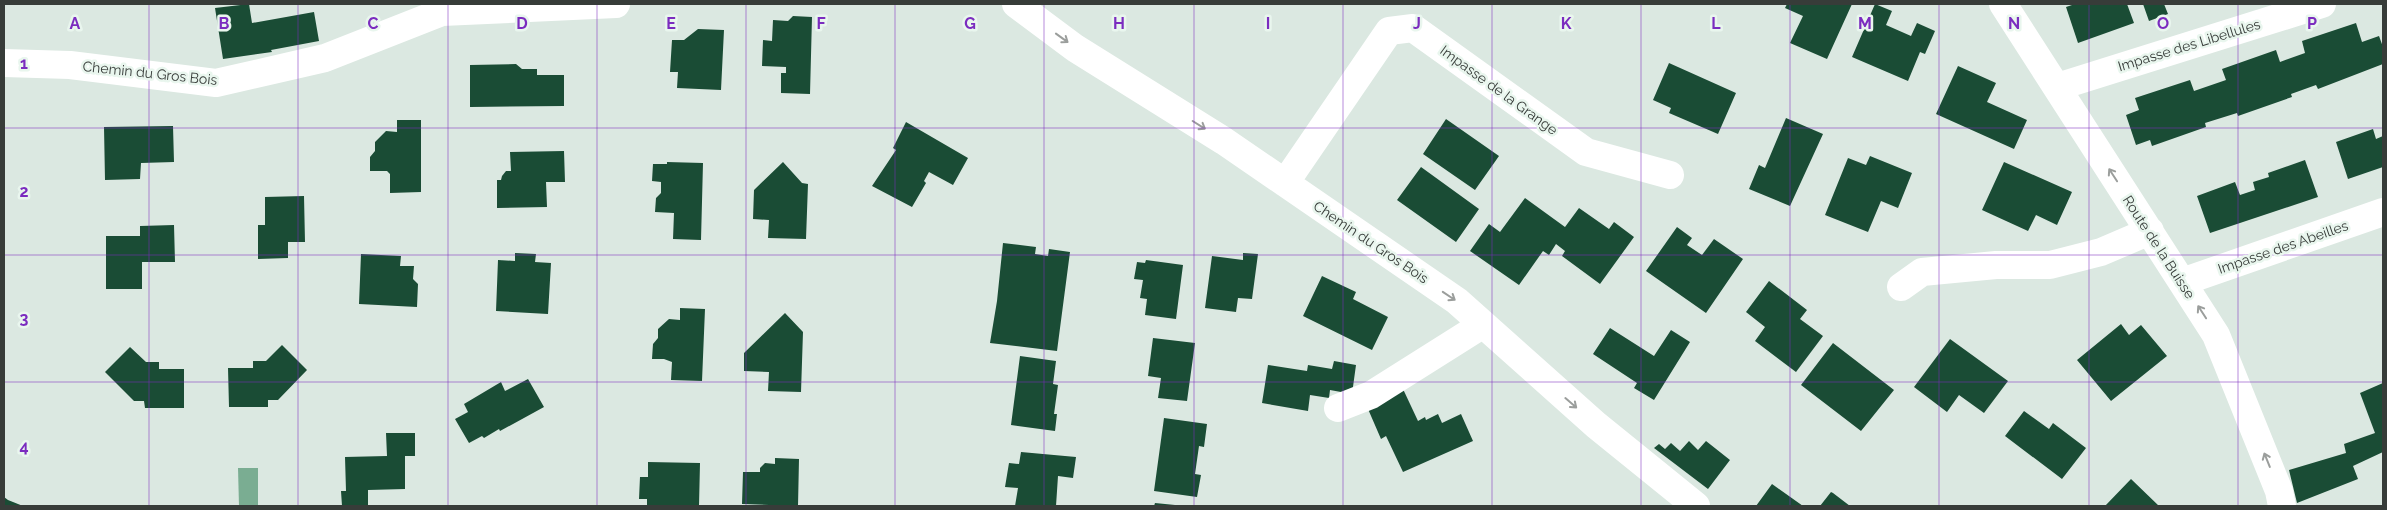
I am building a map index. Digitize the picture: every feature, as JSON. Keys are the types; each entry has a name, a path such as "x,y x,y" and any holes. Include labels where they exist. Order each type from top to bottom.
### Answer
{"street":[{"name":"Chemin du Gros Bois","path":"4,63 70,65 216,83 325,58 442,12 616,4"},
{"name":"Route de la Buisse","path":"2003,4 2216,334 2279,491 2282,506"},
{"name":"Impasse des Libellules","path":"2057,87 2322,4"},
{"name":"Chemin du Gros Bois","path":"1019,6 1076,48 1224,141 1457,301 1596,425 1696,506"},
{"name":"Impasse de la Grange","path":"1285,183 1389,31 1413,28 1586,152 1670,175"},
{"name":"Impasse des Abeilles","path":"2182,282 2383,212"},
{"path":"1901,287 1922,272 1996,265 2050,265 2102,252 2150,231"},
{"path":"1338,408 1371,395 1482,325"}],"shaded area":[{"path":"238,468 258,468 258,506 239,506"}],"building":[{"path":"249,4 252,23 314,12 319,41 271,50 272,52 223,59 215,8"},
{"path":"1787,4 1852,4 1827,59 1790,43 1803,16 1785,8"},
{"path":"1875,4 1892,11 1886,25 1911,36 1917,23 1935,31 1925,54 1920,52 1908,81 1852,57"},
{"path":"2075,4 2127,4 2134,23 2078,43 2066,7"},
{"path":"2143,4 2164,4 2168,14 2149,21"},
{"path":"793,16 812,17 810,94 781,93 781,73 786,73 786,67 762,66 763,40 772,41 773,20 788,21"},
{"path":"2356,23 2362,42 2379,36 2383,47 2383,64 2318,89 2316,85 2291,94 2292,97 2238,116 2237,113 2205,123 2206,127 2152,146 2150,140 2136,145 2126,115 2139,110 2135,98 2190,80 2194,91 2226,80 2222,69 2276,50 2280,62 2305,53 2302,41"},
{"path":"698,29 724,30 721,90 677,88 678,72 670,72 672,40 684,40"},
{"path":"1669,63 1736,93 1718,134 1669,113 1671,108 1653,100"},
{"path":"516,64 522,69 537,69 537,75 564,75 564,106 470,107 470,65"},
{"path":"1958,66 1996,83 1987,102 2027,120 2014,149 1936,114"},
{"path":"1786,118 1823,134 1790,206 1749,189 1759,165 1765,168"},
{"path":"1446,119 1499,156 1475,190 1423,154"},
{"path":"397,120 421,120 421,192 390,193 390,174 387,171 370,171 370,157 375,151 375,142 386,131 397,132"},
{"path":"906,122 968,158 953,185 929,172 924,181 926,183 912,207 872,186 896,150 893,148"},
{"path":"173,126 174,162 141,163 140,179 105,180 104,127"},
{"path":"2373,129 2376,139 2383,136 2383,167 2348,179 2336,142"},
{"path":"564,151 565,182 546,182 547,207 497,208 497,180 501,180 506,171 511,171 510,152"},
{"path":"1870,156 1912,173 1898,208 1881,201 1868,232 1825,215 1848,158 1866,165"},
{"path":"2305,160 2318,197 2210,233 2197,196 2235,182 2240,195 2255,190 2253,182 2269,177 2268,173"},
{"path":"667,162 703,163 701,240 673,239 674,213 655,212 656,198 661,193 661,182 652,181 653,164 667,164"},
{"path":"783,162 802,183 808,184 806,239 768,238 769,220 753,219 754,190"},
{"path":"2004,162 2072,192 2057,225 2036,215 2028,231 1982,210"},
{"path":"1421,167 1479,209 1456,242 1397,200"},
{"path":"304,196 305,242 288,242 288,258 258,259 258,225 265,225 265,197"},
{"path":"1525,198 1565,227 1579,208 1609,229 1614,222 1634,237 1600,284 1562,256 1565,251 1556,244 1549,255 1543,251 1519,285 1470,251 1489,224 1500,232"},
{"path":"174,225 175,262 142,262 142,289 106,289 106,236 140,236 140,226"},
{"path":"1677,227 1692,238 1687,245 1702,255 1714,239 1743,259 1706,313 1646,271"},
{"path":"1003,243 1036,247 1035,254 1048,256 1049,249 1070,252 1057,351 990,343 997,301"},
{"path":"515,253 536,254 535,262 551,263 548,314 496,311 498,260 515,261"},
{"path":"1243,253 1258,254 1252,299 1238,298 1236,312 1205,308 1212,256 1243,260"},
{"path":"361,254 401,256 400,266 414,266 413,279 418,284 417,307 359,304"},
{"path":"1146,260 1183,265 1176,319 1145,315 1147,299 1140,298 1143,280 1134,279 1137,262 1145,263"},
{"path":"1322,276 1356,292 1353,299 1388,317 1372,350 1303,316"},
{"path":"1769,281 1807,310 1800,319 1823,336 1796,372 1755,341 1765,327 1746,312"},
{"path":"680,308 705,309 702,381 671,380 672,362 664,359 652,359 653,344 658,338 658,329 669,319 680,320"},
{"path":"785,313 803,332 801,392 768,391 769,372 744,371 744,353"},
{"path":"2121,324 2129,335 2141,325 2167,356 2111,401 2077,360"},
{"path":"1610,328 1654,356 1671,330 1690,342 1654,400 1634,388 1637,383 1593,354"},
{"path":"1153,338 1195,343 1187,401 1158,398 1161,378 1148,376"},
{"path":"1950,339 2008,381 1984,413 1959,395 1947,412 1914,387"},
{"path":"1833,343 1894,390 1861,431 1801,385"},
{"path":"282,345 307,370 278,400 268,400 268,407 229,407 228,368 253,368 253,361 266,361"},
{"path":"130,347 146,362 159,362 159,369 184,369 184,408 145,408 144,401 134,401 105,372"},
{"path":"1020,356 1056,361 1053,384 1058,385 1054,414 1057,414 1055,431 1011,425"},
{"path":"1334,361 1356,365 1352,394 1330,390 1329,398 1310,395 1308,411 1262,403 1268,365 1307,371 1308,365 1332,369"},
{"path":"528,379 544,407 500,431 499,429 484,438 482,436 469,443 455,419 468,412 464,404 501,382 505,391"},
{"path":"2383,383 2383,452 2353,466 2358,479 2297,503 2289,470 2346,453 2344,444 2375,433 2360,393"},
{"path":"1403,389 1418,421 1425,417 1426,420 1438,414 1442,423 1461,414 1473,441 1403,472 1386,436 1381,439 1368,409"},
{"path":"2024,411 2049,429 2053,423 2086,448 2062,479 2005,436"},
{"path":"1164,418 1207,424 1204,447 1199,446 1195,474 1201,475 1197,497 1154,491"},
{"path":"386,433 415,433 415,456 405,456 405,489 368,490 368,506 342,506 341,491 346,491 345,457 387,456"},
{"path":"1689,441 1698,450 1706,441 1730,460 1708,489 1654,448 1659,444 1665,449 1671,443 1680,451"},
{"path":"1021,452 1076,457 1073,478 1058,476 1056,506 1015,506 1018,488 1005,487 1009,463 1019,464"},
{"path":"775,458 799,459 798,506 742,504 743,472 760,472 760,468 765,463 775,464"},
{"path":"648,462 700,463 699,506 647,506 647,499 639,499 640,477 648,477"},
{"path":"2131,479 2159,506 2105,506"},
{"path":"1772,484 1803,506 1756,506"},
{"path":"1831,492 1833,493 1850,506 1820,506"},
{"path":"4,497 8,500 23,506 4,506"},
{"path":"1155,503 1175,505 1154,506"}]}
